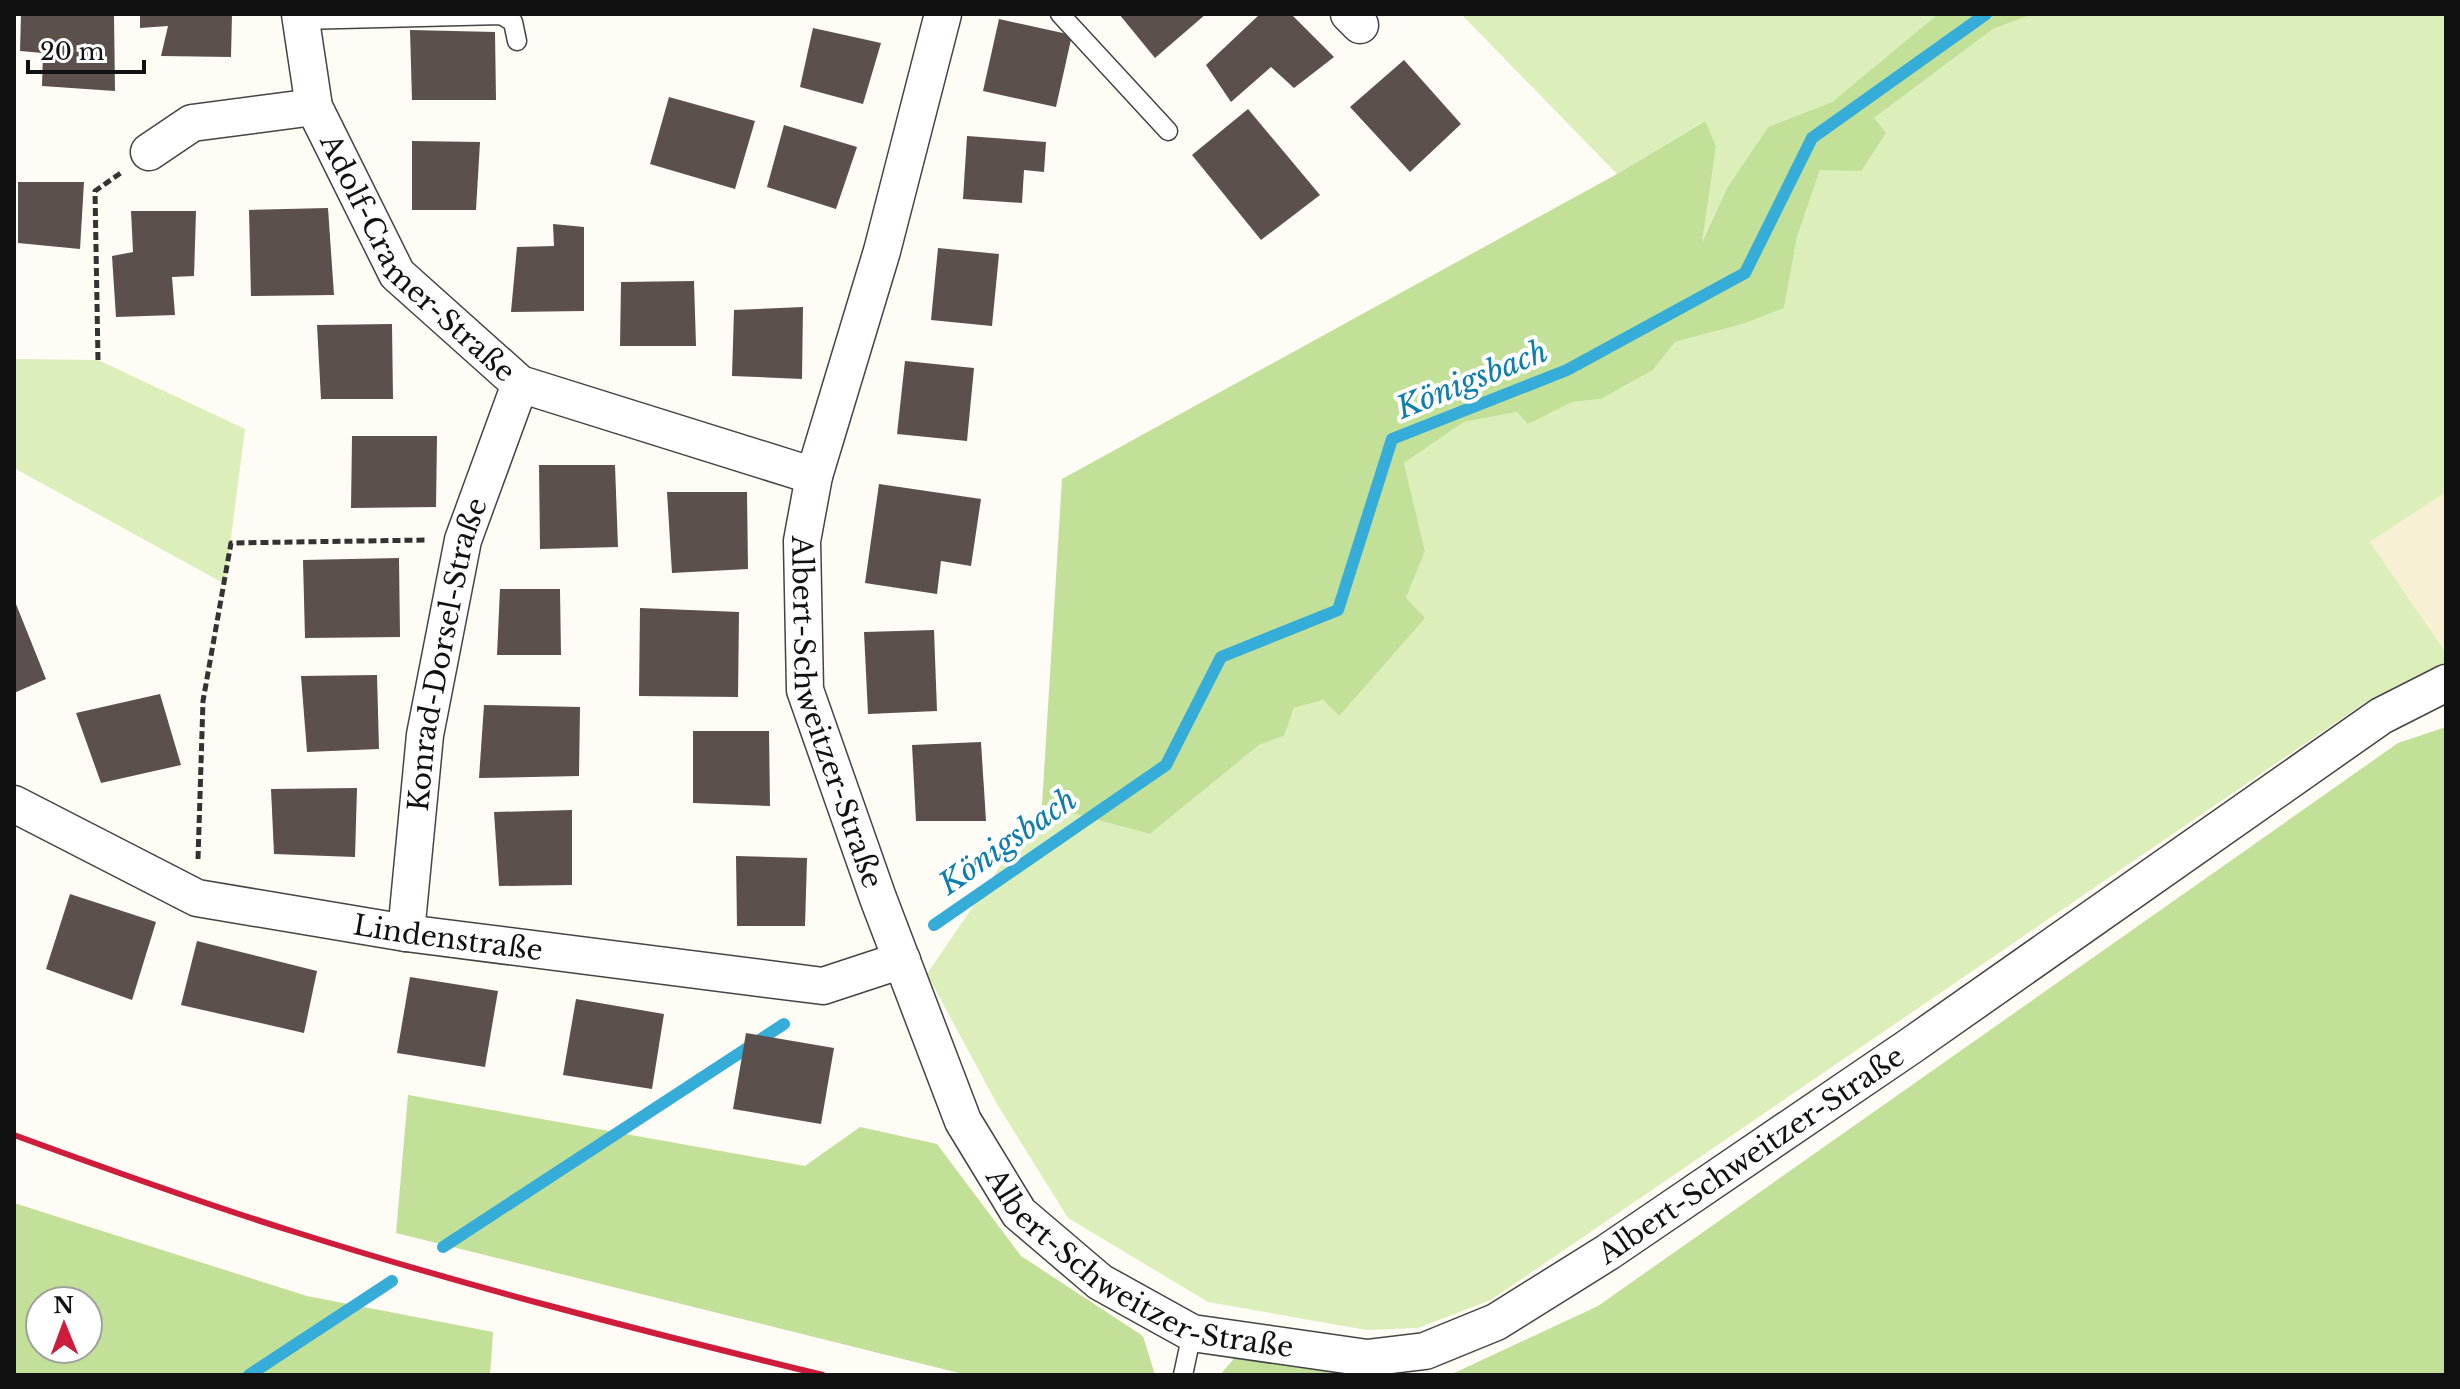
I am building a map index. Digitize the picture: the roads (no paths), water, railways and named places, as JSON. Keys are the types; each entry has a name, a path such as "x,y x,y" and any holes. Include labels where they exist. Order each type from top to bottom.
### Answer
{"street":[{"name":"Albert-Schweitzer-Straße","path":"943,14 882,251 814,476 802,541 805,690 963,1121 1019,1213 1100,1282 1192,1333 1367,1358 1425,1351 1496,1322 1608,1252 1912,1045 2381,716 2446,683"},
{"name":"Adolf-Cramer-Straße","path":"301,17 314,107 397,274 520,384 814,476"},
{"name":"Adolf-Cramer-Straße","path":"149,152 192,123 314,107"},
{"name":"Konrad-Dorsel-Straße","path":"406,933 425,735 463,540 520,384"},
{"name":"Lindenstraße","path":"14,804 197,898 406,933 823,986 902,960"}],"lane":[{"path":"1060,14 1168,131"},
{"path":"301,17 501,15 513,22 517,41"},
{"path":"1183,1375 1192,1333"}],"waterway":[{"name":"Königsbach","path":"934,925 1166,765 1221,657 1338,610 1392,439 1567,370 1745,273 1812,138 1986,14"},
{"name":"Königsbach","path":"443,1247 784,1024"},
{"name":"Königsbach","path":"249,1375 392,1281"}],"railway":[{"path":"14,1135 189,1198 426,1272 823,1375"}]}
